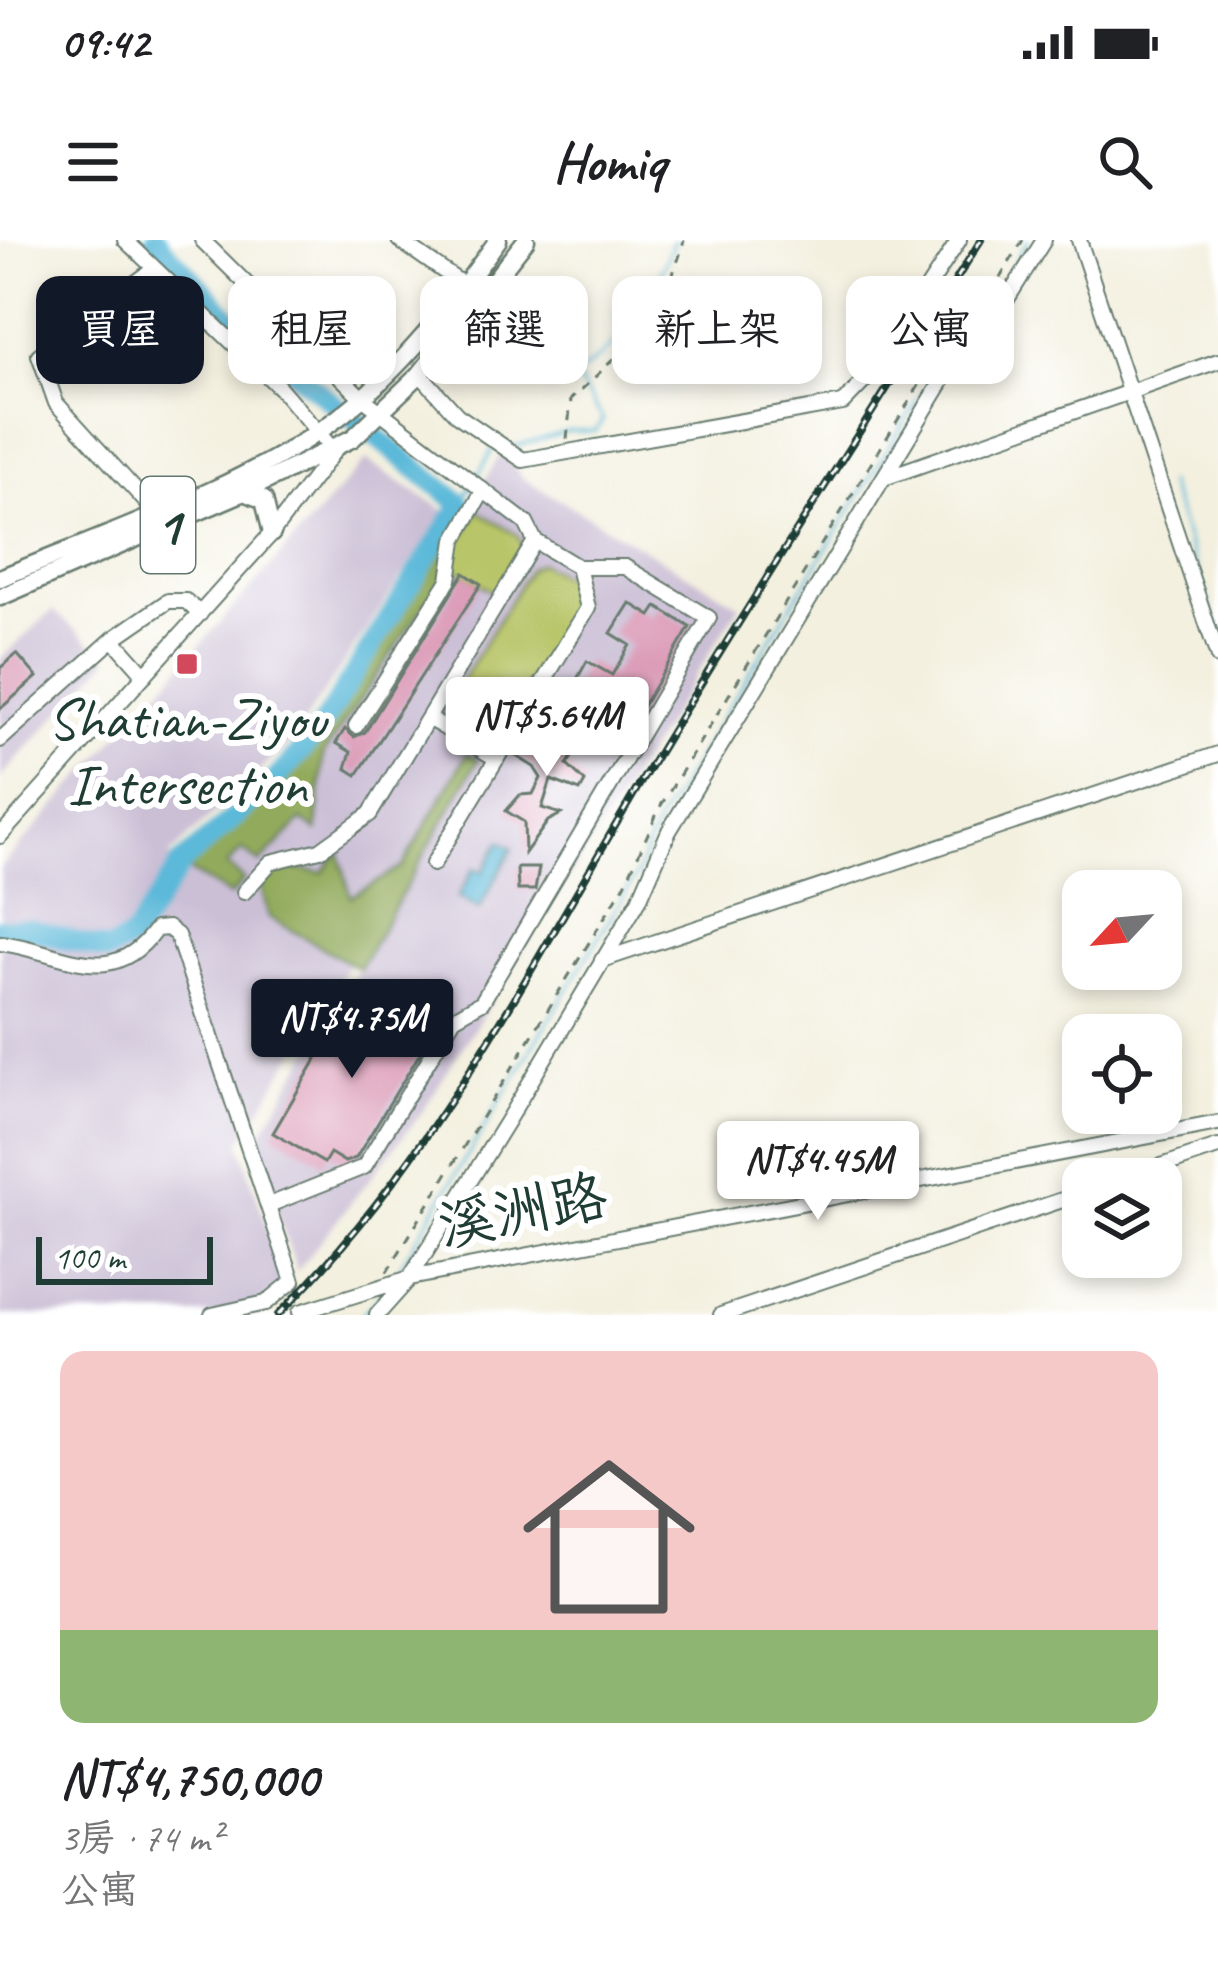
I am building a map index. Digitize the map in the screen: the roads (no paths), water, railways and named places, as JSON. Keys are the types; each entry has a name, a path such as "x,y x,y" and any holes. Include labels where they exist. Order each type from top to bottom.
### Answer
{"main road":[{"name":"1","path":"472,276 498,240"},
{"name":"1","path":"498,276 526,240"},
{"name":"1","path":"0,578 156,513 320,430 351,406 420,333"},
{"name":"1","path":"0,597 334,451 420,374"},
{"path":"244,492 264,500 272,533"}],"street":[{"path":"0,836 272,533 334,451 320,430 124,240"},
{"path":"202,240 351,406 376,418 526,523 535,541 578,567 625,567 709,618 482,1002 454,1018 364,1167 268,1205"},
{"path":"429,384 457,415 513,458 567,453 843,404 872,373 959,240"},
{"path":"377,1315 410,1278 639,900 669,831 955,360 985,336 1044,240"},
{"path":"1079,240 1218,656"},
{"path":"405,242 451,276"},
{"path":"154,269 39,356 56,404 156,513"},
{"path":"884,478 1218,361"},
{"path":"356,726 448,580 454,540 479,491"},
{"path":"244,892 271,862 320,850 370,814 535,541"},
{"path":"433,864 588,608 578,567"},
{"path":"0,740 113,639 168,601 186,602 200,614"},
{"path":"113,639 146,675"},
{"path":"428,718 496,759"},
{"path":"602,960 1218,754"},
{"path":"0,944 103,965 129,958 156,929 172,931 293,1281 266,1304 212,1315"},
{"name":"溪洲路","path":"301,1314 410,1278 1218,1123"},
{"path":"1182,1159 1218,1147"},
{"path":"721,1315 1062,1200"},
{"path":"284,1291 301,1314"}],"water":[{"path":"500,841 513,848 479,909 458,897 474,868 483,872"}],"waterway":[{"path":"0,929 30,929 108,951 133,938 181,864 269,787 317,733 461,504 241,330 155,240"},
{"path":"513,447 570,431 596,431 603,419 575,375 608,349 636,316 674,240"},
{"path":"394,1277 637,874 656,825 949,350 981,323 1028,240"},
{"path":"477,477 493,449"},
{"path":"1167,483 1218,631"},
{"path":"461,504 472,485"},
{"path":"362,1315 381,1294"}],"railway":[{"path":"278,1315 386,1192 478,1058 685,709 981,240"}],"place":[{"name":"Shatian-Ziyou Intersection","path":"187,664"}]}
